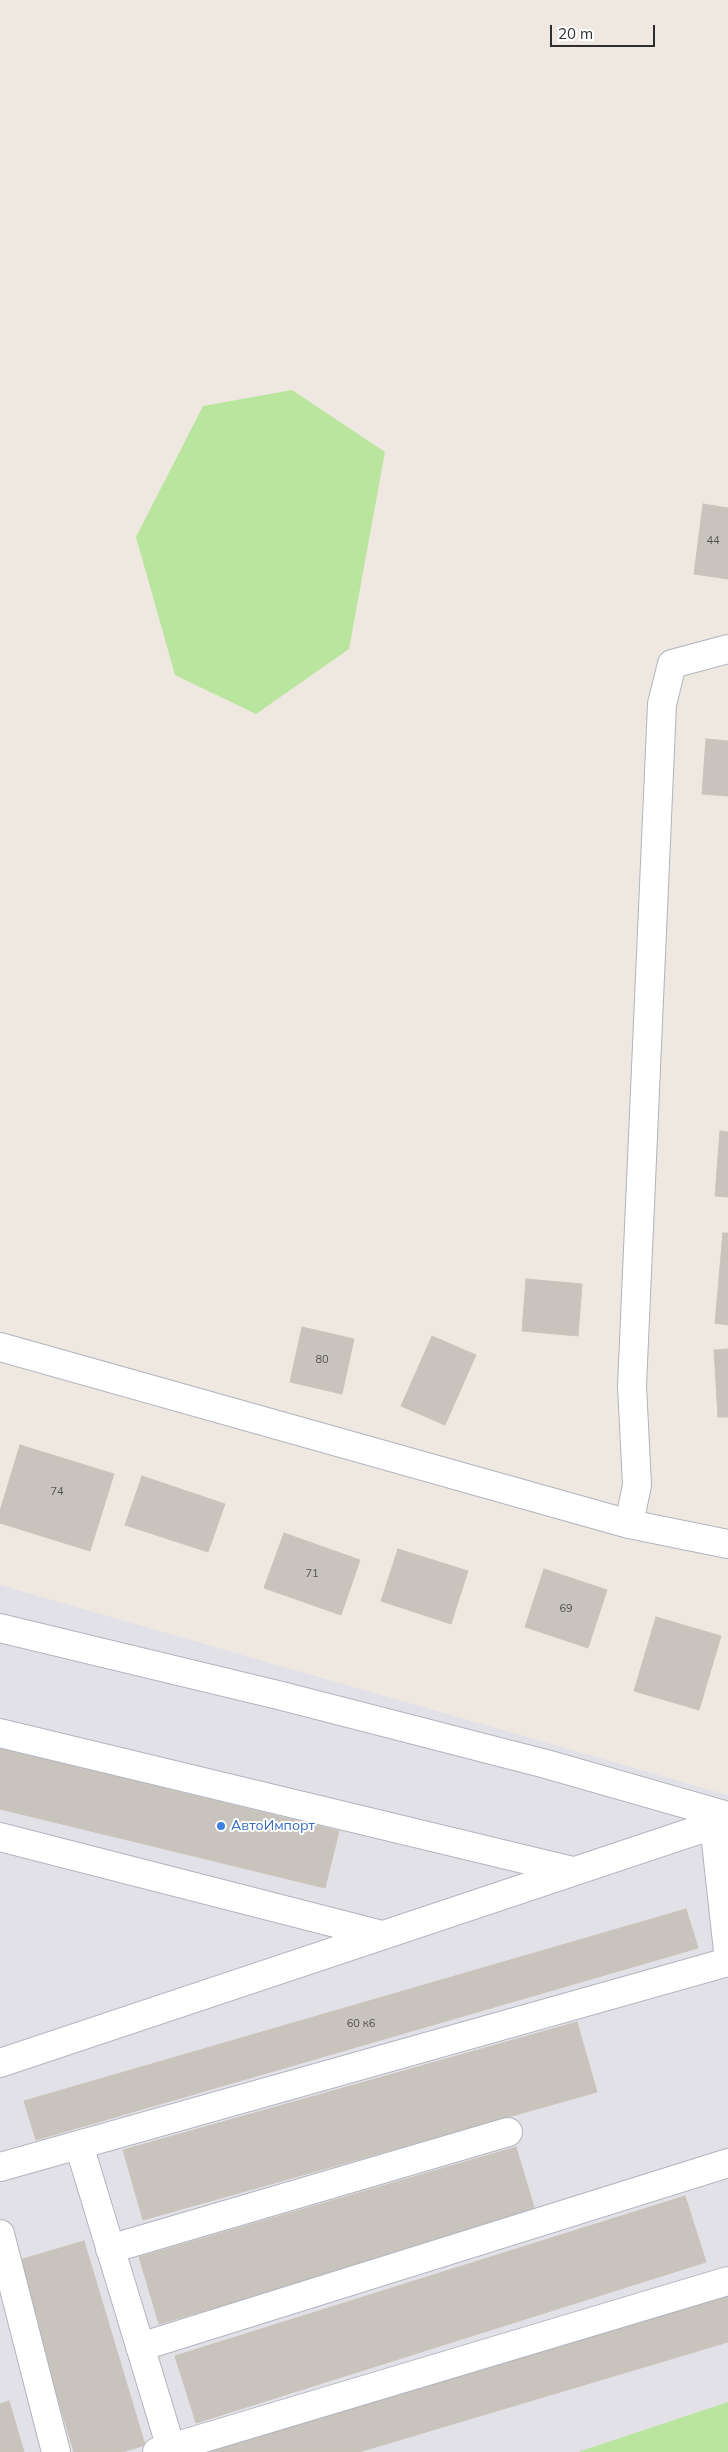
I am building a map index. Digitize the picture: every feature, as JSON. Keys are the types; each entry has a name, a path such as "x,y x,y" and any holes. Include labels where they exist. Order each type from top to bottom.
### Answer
{"street":[{"path":"629,1524 637,1484 632,1386 662,704 672,664 728,649"},
{"path":"0,1347 629,1524 728,1544"},
{"path":"0,1628 282,1696 527,1759 723,1820"},
{"path":"0,1733 573,1871"},
{"path":"0,2063 723,1820"},
{"path":"723,1820 728,1951"},
{"path":"0,1837 382,1935"},
{"path":"0,2167 728,1962"},
{"path":"110,2249 508,2132"},
{"path":"79,2145 140,2347 164,2450 728,2281"},
{"path":"140,2347 728,2163"},
{"path":"0,2234 56,2452"}],"shaded area":[{"path":"0,1585 728,1795 728,2402 578,2452 0,2452"}],"green space":[{"path":"292,390 385,452 349,649 256,714 175,675 136,537 203,406"},
{"path":"728,2402 728,2452 578,2452"}],"building":[{"path":"703,504 728,508 728,579 694,574"},
{"path":"706,739 728,741 728,796 702,794"},
{"path":"720,1131 728,1132 728,1197 715,1196"},
{"path":"723,1233 728,1233 728,1325 715,1323"},
{"path":"526,1279 582,1284 578,1336 522,1331"},
{"path":"302,1327 354,1339 342,1394 290,1382"},
{"path":"432,1336 476,1355 445,1425 401,1406"},
{"path":"728,1349 728,1417 718,1417 714,1350"},
{"path":"20,1445 114,1474 90,1551 0,1523 0,1511"},
{"path":"142,1476 225,1504 208,1552 125,1525"},
{"path":"284,1533 360,1560 341,1615 264,1588"},
{"path":"398,1549 468,1571 451,1624 381,1601"},
{"path":"544,1569 607,1590 588,1648 525,1627"},
{"path":"656,1617 721,1636 699,1710 634,1691"},
{"path":"0,1748 339,1831 325,1888 0,1809"},
{"path":"686,1909 698,1948 36,2140 24,2101"},
{"path":"577,2022 597,2092 143,2220 123,2150"},
{"path":"516,2147 536,2214 159,2324 139,2257"},
{"path":"685,2196 706,2262 196,2423 175,2356"},
{"path":"84,2241 145,2445 123,2452 74,2452 16,2261"},
{"path":"728,2297 728,2342 359,2452 208,2452"},
{"path":"9,2401 24,2452 0,2452 0,2404"}],"place":[{"name":"АвтоИмпорт","path":"221,1826"}]}
